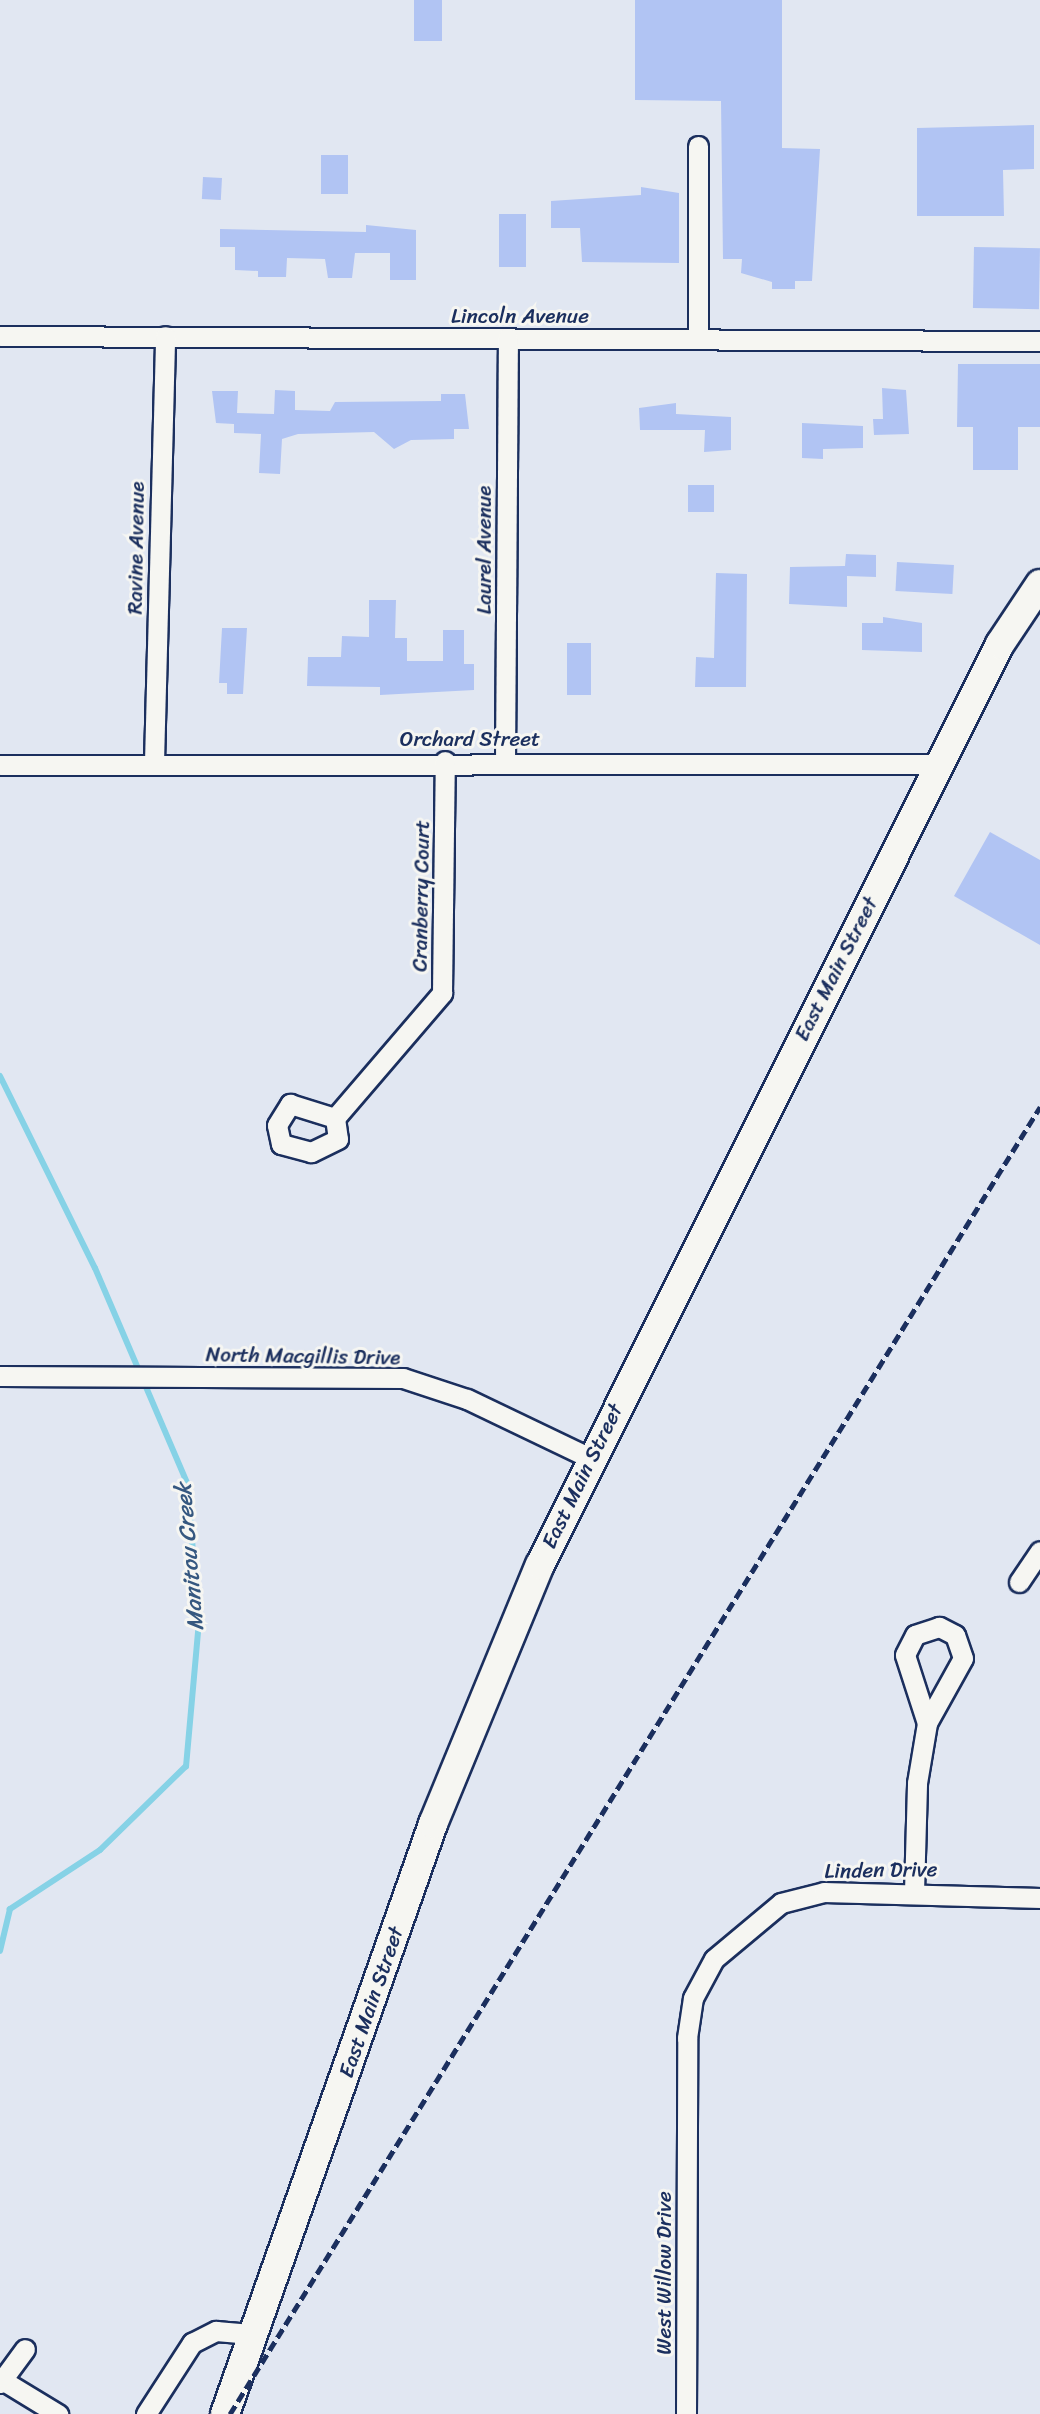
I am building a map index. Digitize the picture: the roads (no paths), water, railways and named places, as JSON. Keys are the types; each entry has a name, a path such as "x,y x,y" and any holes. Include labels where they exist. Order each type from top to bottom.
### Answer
{"main road":[{"name":"East Main Street","path":"225,2414 433,1824 590,1458 1000,644 1040,583"}],"street":[{"path":"698,146 698,339"},
{"name":"Lincoln Avenue","path":"0,335 1040,341"},
{"name":"Ravine Avenue","path":"154,762 164,336"},
{"name":"Laurel Avenue","path":"505,761 508,338"},
{"name":"Orchard Street","path":"0,765 444,761 939,764"},
{"name":"Cranberry Court","path":"335,1118 442,993 444,761"},
{"name":"North Macgillis Drive","path":"0,1376 403,1378 467,1399 590,1458"},
{"path":"1019,1582 1040,1550"},
{"path":"914,1892 917,1783 927,1723"},
{"name":"Linden Drive","path":"687,2132 693,1998 713,1959 781,1903 824,1892 914,1892 1040,1898"},
{"name":"West Willow Drive","path":"686,2414 687,2132"},
{"path":"146,2414 192,2343 216,2332 254,2334"},
{"path":"26,2349 1,2382 58,2414"}],"waterway":[{"name":"Manitou Creek","path":"0,1076 95,1268 187,1483 199,1621 186,1766 100,1850 10,1909 0,1951"}],"railway":[{"path":"230,2414 1040,1107"}]}
